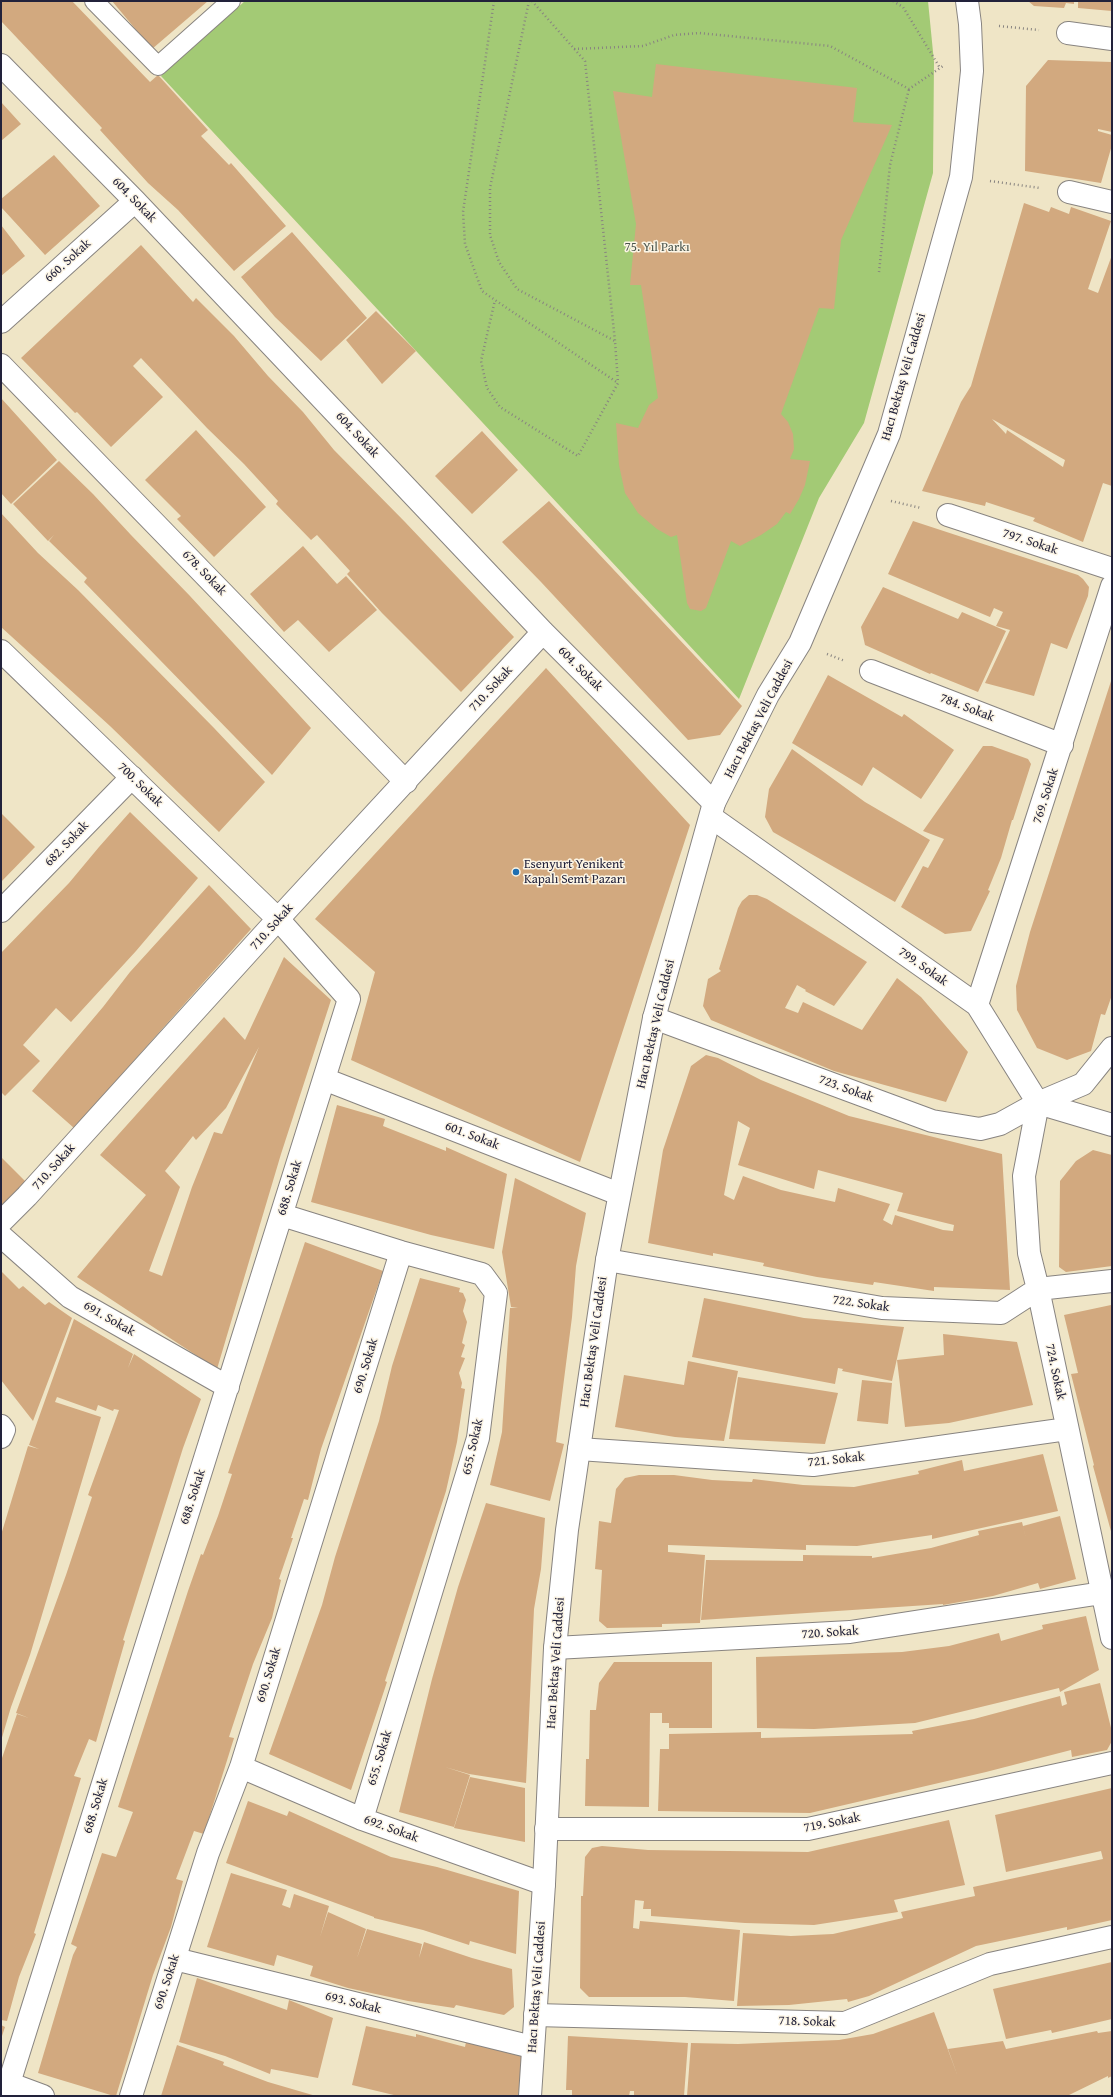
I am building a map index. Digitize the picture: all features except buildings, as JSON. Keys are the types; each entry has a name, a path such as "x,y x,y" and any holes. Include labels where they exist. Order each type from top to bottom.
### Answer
{"street":[{"name":"Hacı Bektaş Veli Caddesi","path":"530,2096 532,2047 544,1884 555,1648 567,1530 607,1260 654,1018 712,810 768,695 800,643 889,434 962,177 972,71 970,24 967,1"},
{"path":"1068,33 1112,38"},
{"name":"604. Sokak","path":"1,65 135,201 712,810"},
{"path":"1069,192 1112,202"},
{"name":"660. Sokak","path":"1,322 135,201"},
{"name":"678. Sokak","path":"1,366 406,782"},
{"name":"797. Sokak","path":"948,515 1112,568"},
{"name":"769. Sokak","path":"977,1005 1112,586"},
{"name":"710. Sokak","path":"1,1222 27,1196 278,919 543,632"},
{"name":"700. Sokak","path":"1,651 278,919"},
{"name":"784. Sokak","path":"872,671 1062,745"},
{"name":"682. Sokak","path":"1,912 132,777"},
{"name":"799. Sokak","path":"712,810 977,1005 1038,1103"},
{"name":"688. Sokak","path":"6,2090 349,999 278,919"},
{"name":"723. Sokak","path":"654,1018 932,1121 980,1129 1000,1124 1038,1103 1083,1084 1112,1048"},
{"name":"601. Sokak","path":"324,1079 620,1194"},
{"path":"1038,1103 1112,1125"},
{"name":"724. Sokak","path":"1038,1103 1024,1176 1029,1254 1038,1289 1112,1638"},
{"name":"655. Sokak","path":"282,1215 401,1252 482,1274 496,1293 478,1438 362,1819"},
{"name":"691. Sokak","path":"1,1236 70,1297 228,1387"},
{"name":"690. Sokak","path":"130,2096 208,1853 241,1767 401,1252"},
{"name":"722. Sokak","path":"607,1260 882,1308 1001,1313 1038,1289 1112,1281"},
{"name":"721. Sokak","path":"579,1448 813,1465 1068,1429"},
{"name":"720. Sokak","path":"555,1648 850,1632 1102,1593"},
{"name":"719. Sokak","path":"546,1830 808,1829 1112,1762"},
{"name":"692. Sokak","path":"241,1767 362,1819 544,1884"},
{"name":"718. Sokak","path":"535,2015 845,2023 990,1964 1112,1937"},
{"name":"693. Sokak","path":"175,1959 532,2047"},
{"path":"6,2090 43,2096"}],"lane":[{"path":"94,1 158,66 231,1"}],"path":[{"path":"494,1 463,212 465,244 482,291 618,383"},
{"path":"495,300 481,361 487,388 500,407 578,456 618,383 615,341 585,61 530,1"},
{"path":"530,1 490,188 490,235 499,262 517,289 615,341"},
{"path":"893,1 903,7 940,68"},
{"path":"970,24 1068,33"},
{"path":"574,49 644,46 674,35 699,33 830,46 909,89"},
{"path":"879,272 890,165 909,89 971,46"},
{"path":"962,177 1069,192"},
{"path":"863,494 948,515"},
{"path":"800,643 872,671"}],"green space":[{"name":"75. Yıl Parkı","path":"245,1 928,1 934,62 933,173 864,423 819,498 739,699 161,76"}],"place":[{"name":"Esenyurt Yenikent Kapalı Semt Pazarı","path":"516,872"}]}
